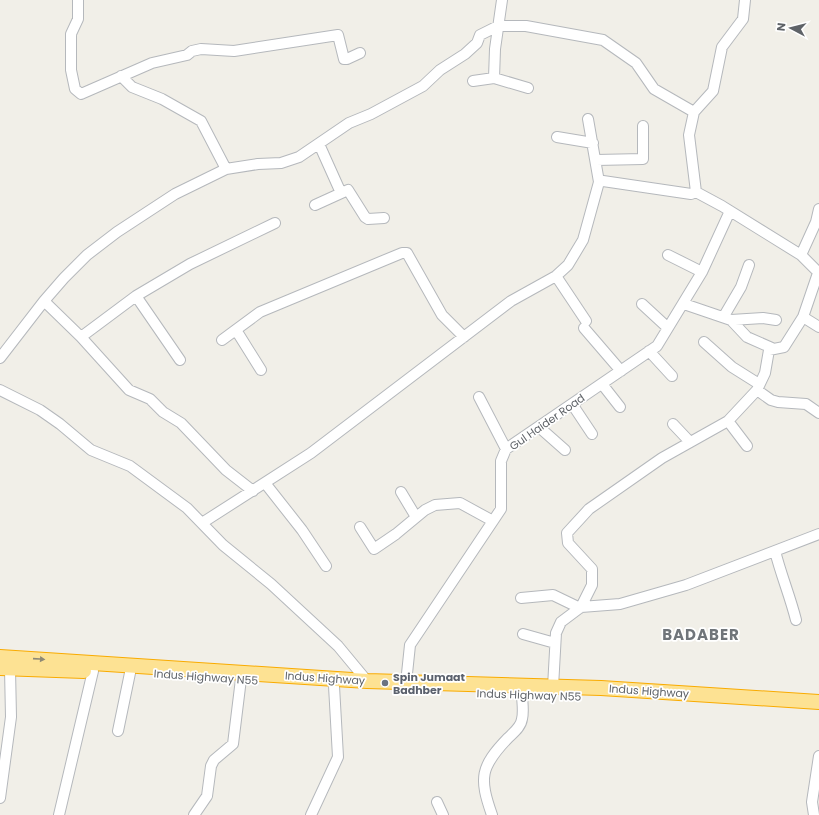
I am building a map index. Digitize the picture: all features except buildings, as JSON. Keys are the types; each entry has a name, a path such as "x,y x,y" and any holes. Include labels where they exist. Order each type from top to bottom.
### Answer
{"highway":[{"name":"Indus Highway","path":"0,657 367,681 553,687 819,702"},
{"name":"Indus Highway N55","path":"5,669 93,671 450,693 522,694 819,710"}],"street":[{"path":"78,0 78,19 71,34 71,70 75,89 81,94 152,63 201,49 234,50 338,35 344,58 347,59 360,53"},
{"path":"494,78 495,49 502,0"},
{"path":"696,192 689,135 694,112 713,90 722,47 743,19 745,0"},
{"path":"0,358 44,301 87,255 117,232 175,194 226,169 258,164 281,163 299,157 349,123 371,114 423,86 440,70 465,54 477,43 480,35 498,26 526,26 603,40 636,63 654,89 694,112"},
{"path":"121,76 132,87 162,99 201,121 226,169"},
{"path":"473,80 494,78 528,88"},
{"path":"202,523 311,453 512,301 556,276 568,265 583,240 599,182 588,119"},
{"path":"596,160 643,159 643,126"},
{"path":"556,137 593,143"},
{"path":"319,144 341,193"},
{"path":"599,182 603,181 691,194 696,192 730,211 801,255 819,273 803,317 784,347 777,349 772,348 747,337 727,318"},
{"path":"315,205 341,193 350,191 365,217 368,219 384,218"},
{"path":"801,255 816,222 819,209"},
{"name":"Gul Haider Road","path":"406,683 410,645 501,509 501,461 506,449 656,346 684,304 702,272 730,211"},
{"path":"82,337 136,296 190,264 275,223"},
{"path":"222,340 260,312 402,253 407,253 442,315 464,337"},
{"path":"668,255 702,272"},
{"path":"727,318 749,265"},
{"path":"556,276 585,325 621,371"},
{"path":"136,296 180,360"},
{"path":"44,301 82,337 129,390 150,400 163,412 181,423 226,470 253,491"},
{"path":"642,304 668,328"},
{"path":"684,304 727,318 764,318 776,320"},
{"path":"803,317 819,327"},
{"path":"236,330 261,370"},
{"path":"704,342 732,367 758,387 771,400 806,404 819,413"},
{"path":"581,608 592,585 592,569 568,543 567,533 589,510 662,458 728,421 758,387 765,373 768,350 772,348"},
{"path":"649,351 672,376"},
{"path":"602,384 620,407"},
{"path":"0,390 40,410 60,424 91,450 130,466 142,473 187,508 223,545 271,584 338,646 367,681"},
{"path":"478,397 506,449"},
{"path":"572,404 592,434"},
{"path":"728,421 747,446"},
{"path":"674,424 690,442"},
{"path":"539,427 565,450"},
{"path":"265,483 302,530 326,566"},
{"path":"401,492 416,517"},
{"path":"360,527 372,548 376,549 416,517 435,505 460,503 493,521"},
{"path":"553,687 556,632 561,622 581,608 620,604 671,589 819,534"},
{"path":"775,551 784,583 790,593 796,620"},
{"path":"521,598 553,595 581,608"},
{"path":"523,634 556,643"},
{"path":"0,798 11,717 5,669"},
{"path":"59,815 93,671"},
{"path":"118,730 130,673"},
{"path":"194,815 207,796 211,766 214,760 233,744 241,679"},
{"path":"311,815 338,757 334,686"},
{"path":"492,815 484,793 484,773 488,761 519,726 522,719 522,694"},
{"path":"814,815 812,802 819,756"},
{"path":"437,802 442,815"}],"place":[{"name":"Spin Jumaat Badhber","path":"385,683"}],"district":[{"name":"BADABER","path":"701,634"}]}
